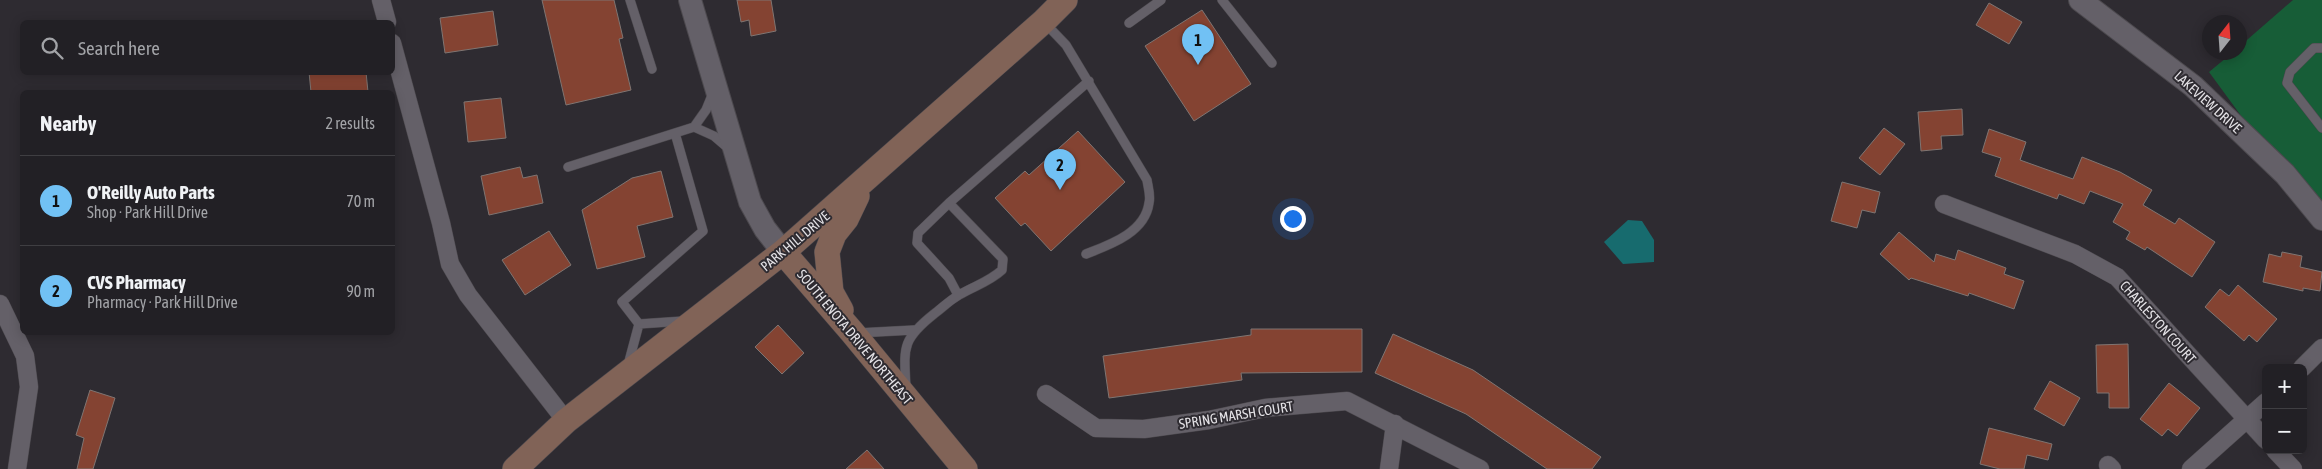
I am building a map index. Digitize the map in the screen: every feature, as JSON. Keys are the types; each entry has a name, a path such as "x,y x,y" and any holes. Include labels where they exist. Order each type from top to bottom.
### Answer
{"main road":[{"name":"PARK HILL DRIVE","path":"515,469 566,421 783,252 863,184 1065,0"},
{"path":"852,332 831,292 827,252 834,234 846,219 863,184"},
{"name":"SOUTH ENOTA DRIVE NORTHEAST","path":"783,252 965,469"}],"street":[{"path":"381,0 386,20"},
{"name":"SOUTH ENOTA DRIVE NORTHEAST","path":"690,0 750,202 765,229 783,252"},
{"name":"LAKEVIEW DRIVE","path":"2080,0 2193,86 2285,174 2322,219"},
{"path":"395,54 441,223 450,264 468,295 566,421"},
{"name":"CHARLESTON COURT","path":"1944,204 2075,254 2117,278 2262,436"},
{"path":"0,304 25,356 29,388 17,469"},
{"path":"2306,364 2322,348"},
{"name":"SPRING MARSH COURT","path":"1046,394 1096,428 1144,429 1209,420 1264,408 1347,401 1480,469"},
{"path":"2191,469 2262,406"},
{"path":"1389,469 1395,424"},
{"path":"2279,454 2293,469"}],"lane":[{"path":"630,0 652,69"},
{"path":"1129,23 1161,0"},
{"path":"1222,0 1272,63"},
{"path":"1044,21 1066,45 1147,180 1150,204 1139,224 1120,241 1086,254"},
{"path":"2322,48 2314,48 2290,72 2287,83 2322,128"},
{"path":"958,295 950,278 917,242 918,233 949,203 1088,81"},
{"path":"568,168 694,127 706,110 715,88"},
{"path":"694,127 714,136 735,153"},
{"path":"638,324 622,302 703,230 675,133"},
{"path":"906,397 905,361 908,341 914,330 958,295 992,280 1002,270 1003,259 949,203"},
{"path":"638,324 695,321"},
{"path":"625,376 638,324"},
{"path":"852,332 914,330"}],"green space":[{"path":"2293,0 2322,0 2322,209 2272,158 2209,72 2224,60 2247,60 2247,40"}],"water":[{"path":"1628,220 1642,221 1654,240 1654,262 1623,264 1604,242"}],"building":[{"path":"542,0 614,0 623,38 619,39 631,90 566,105"},
{"path":"737,0 771,0 776,31 751,36 749,20 741,22"},
{"path":"1989,3 2022,22 2009,44 1976,25"},
{"path":"1202,10 1251,84 1194,121 1145,46"},
{"path":"493,11 498,45 445,53 440,18"},
{"path":"309,75 366,75 368,90 311,90"},
{"path":"501,98 506,138 468,142 464,102"},
{"path":"1962,109 1963,135 1941,136 1942,149 1921,151 1918,112"},
{"path":"1884,128 1905,144 1880,175 1859,158"},
{"path":"1989,129 2026,142 2020,160 2073,179 2082,157 2120,172 2152,190 2143,205 2175,224 2179,218 2215,242 2192,277 2147,247 2145,250 2126,239 2130,232 2113,222 2123,204 2090,191 2084,204 2059,194 2057,199 1995,176 2001,158 1982,152"},
{"path":"1078,131 1125,182 1051,251 1025,223 1021,226 995,198 1025,171 1029,175"},
{"path":"520,167 523,178 537,175 543,203 489,215 481,176"},
{"path":"661,171 673,217 637,226 645,257 597,269 582,210 632,178"},
{"path":"1842,182 1880,192 1875,213 1862,210 1857,228 1831,221"},
{"path":"549,231 571,265 525,295 502,260"},
{"path":"1899,232 1934,262 1936,254 1955,260 1958,250 2006,268 2004,274 2024,281 2014,309 1969,293 1968,296 1911,278 1909,280 1880,254"},
{"path":"2282,252 2302,256 2300,267 2322,272 2320,291 2303,288 2303,291 2263,282 2269,254 2281,257"},
{"path":"2238,285 2277,319 2257,342 2249,335 2244,341 2205,307 2220,289 2229,296"},
{"path":"778,325 804,353 782,374 755,347"},
{"path":"1251,329 1362,329 1362,372 1241,373 1242,380 1109,398 1103,356 1251,335"},
{"path":"1393,334 1473,370 1601,457 1592,469 1547,469 1466,414 1375,373"},
{"path":"2128,344 2129,408 2109,408 2109,393 2097,393 2096,345"},
{"path":"2050,381 2080,398 2064,426 2034,409"},
{"path":"2169,383 2200,408 2177,436 2168,429 2162,436 2140,419"},
{"path":"90,390 115,398 93,469 77,469 84,438 76,435"},
{"path":"1989,428 2052,444 2048,460 2027,455 2024,469 2000,469 1980,464"},
{"path":"867,450 884,469 846,469"}],"place":[{"name":"O'Reilly Auto Parts","path":"1198,65"},
{"name":"CVS Pharmacy","path":"1060,190"}]}
